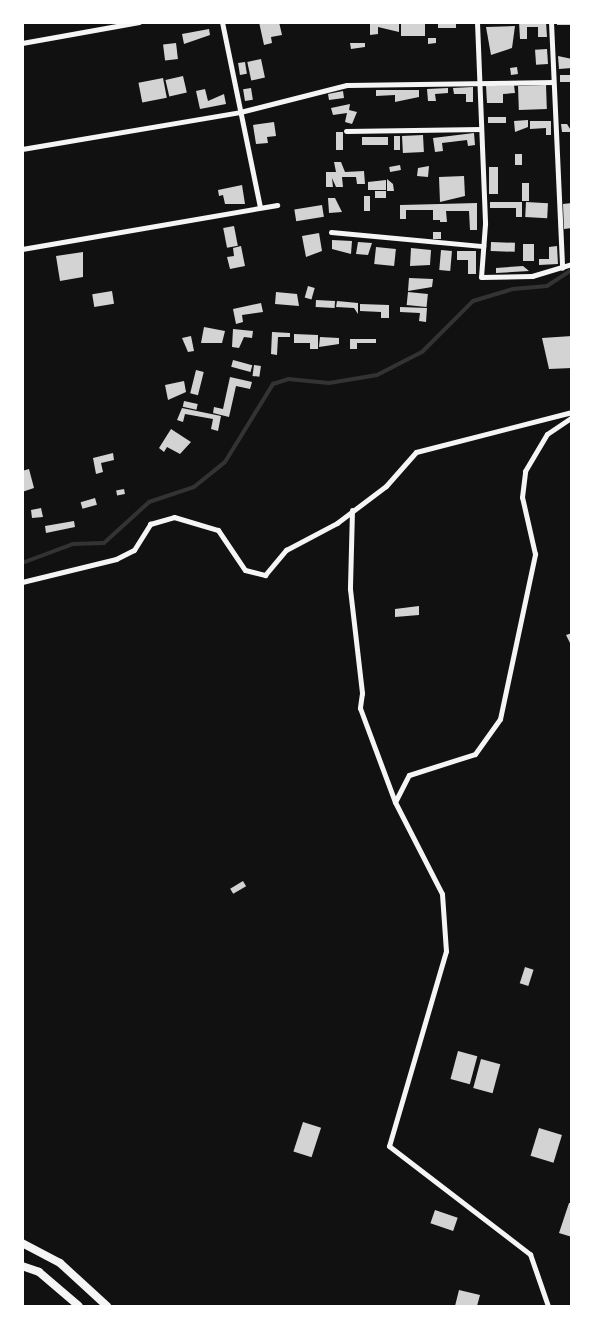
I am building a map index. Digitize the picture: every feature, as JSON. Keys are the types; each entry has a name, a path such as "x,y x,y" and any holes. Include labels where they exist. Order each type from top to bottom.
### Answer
{"street":[{"path":"22,44 139,22"},
{"path":"222,22 260,207"},
{"path":"476,22 481,129 482,277 508,280 572,264"},
{"path":"550,22 562,268"},
{"path":"22,149 240,112 347,86 553,82"},
{"path":"346,131 481,129"},
{"path":"22,250 277,205"},
{"path":"331,232 483,246"},
{"path":"22,582 116,559 134,550 150,524 174,517 218,530 245,570 265,575 286,550 352,510 386,486 416,452 572,412"},
{"path":"395,802 409,775 475,754 500,720 535,554 522,497 525,471 547,434 572,417"},
{"path":"352,510 350,589 362,693 360,708 395,802 442,894 446,952 389,1146 530,1254 548,1306"},
{"path":"22,1243 60,1263 107,1306"},
{"path":"22,1266 39,1272 79,1306"}],"building":[{"path":"259,22 279,22 282,35 271,37 272,43 264,45"},
{"path":"370,22 399,22 399,32 378,27 378,34 370,35"},
{"path":"401,22 425,22 425,36 401,36"},
{"path":"438,22 456,22 456,28 438,28"},
{"path":"519,22 546,22 547,37 538,37 538,27 527,27 527,39 520,39"},
{"path":"557,22 572,22 572,25 557,25"},
{"path":"515,26 512,48 491,55 486,27"},
{"path":"209,29 210,35 184,44 182,34"},
{"path":"428,38 436,38 436,43 428,44"},
{"path":"176,43 178,59 165,60 163,45"},
{"path":"350,43 365,43 365,47 351,49"},
{"path":"547,49 548,64 536,65 535,50"},
{"path":"558,56 572,59 572,68 559,69"},
{"path":"261,59 265,78 251,80 247,62"},
{"path":"245,62 247,74 240,75 238,63"},
{"path":"517,67 518,74 511,75 510,68"},
{"path":"560,75 572,75 572,82 560,82"},
{"path":"183,76 187,93 169,97 165,80"},
{"path":"163,78 167,98 142,102 138,83"},
{"path":"514,85 515,93 503,94 503,103 487,103 486,86"},
{"path":"546,85 547,109 519,110 518,86"},
{"path":"473,87 473,102 466,102 466,94 454,94 453,88"},
{"path":"251,88 253,100 245,101 243,89"},
{"path":"448,88 448,93 435,94 436,101 428,101 427,89"},
{"path":"205,89 208,101 224,94 226,104 200,109 196,91"},
{"path":"376,90 419,90 419,97 395,102 395,95 376,96"},
{"path":"343,91 344,98 329,100 328,94"},
{"path":"350,104 349,110 357,112 352,124 345,122 347,113 333,115 331,108"},
{"path":"488,117 506,117 506,123 488,123"},
{"path":"528,120 528,127 515,132 514,121"},
{"path":"530,121 551,121 551,135 546,135 546,128 530,129"},
{"path":"274,122 276,136 267,137 268,143 256,144 253,125"},
{"path":"561,124 567,124 572,132 562,132"},
{"path":"336,132 343,132 343,150 336,150"},
{"path":"474,133 475,145 468,146 467,140 442,143 443,151 435,152 433,138"},
{"path":"423,135 424,152 403,153 402,136"},
{"path":"394,136 400,136 400,150 394,150"},
{"path":"362,137 388,137 388,145 362,145"},
{"path":"515,154 522,154 522,165 515,165"},
{"path":"334,162 341,162 345,172 364,171 365,184 357,184 356,177 342,177 343,187 336,187 332,178 333,187 326,187 326,172 336,172"},
{"path":"400,165 401,170 390,172 389,167"},
{"path":"429,166 428,177 417,176 418,168"},
{"path":"489,167 498,167 498,194 489,194"},
{"path":"464,176 465,196 440,202 439,177"},
{"path":"387,179 393,184 394,191 387,191"},
{"path":"386,180 386,190 368,190 368,182"},
{"path":"522,183 529,183 529,201 522,201"},
{"path":"242,185 245,204 225,204 223,195 219,196 218,190"},
{"path":"375,191 386,191 386,198 375,198"},
{"path":"364,196 370,196 370,211 364,211"},
{"path":"328,198 335,198 342,212 329,213"},
{"path":"490,202 522,202 522,217 516,217 516,208 490,208"},
{"path":"526,202 548,203 547,218 525,217"},
{"path":"477,203 477,230 470,230 469,211 446,211 447,222 440,222 440,204"},
{"path":"572,203 572,228 564,229 563,204"},
{"path":"440,204 440,220 433,220 433,210 406,210 406,219 400,219 400,205"},
{"path":"322,205 324,217 296,221 294,209"},
{"path":"234,226 238,246 227,248 223,228"},
{"path":"433,232 441,232 441,239 433,239"},
{"path":"319,233 322,251 306,257 302,236"},
{"path":"332,240 352,241 351,254 332,249"},
{"path":"358,242 372,243 368,255 356,254"},
{"path":"491,242 515,243 515,252 491,251"},
{"path":"523,244 534,244 534,261 523,261"},
{"path":"241,246 245,266 230,269 227,257 234,256 233,248"},
{"path":"557,246 558,264 539,265 539,259 549,259 549,247"},
{"path":"376,247 396,249 394,266 374,264"},
{"path":"411,248 431,250 430,265 410,266"},
{"path":"441,250 452,251 450,271 439,270"},
{"path":"457,251 476,251 476,274 468,274 468,260 457,260"},
{"path":"83,252 83,277 60,281 56,256"},
{"path":"523,266 529,271 496,273 496,268"},
{"path":"409,278 433,279 432,287 408,291"},
{"path":"308,286 315,288 311,299 305,298"},
{"path":"112,291 114,304 94,307 92,294"},
{"path":"276,292 297,294 299,306 275,304"},
{"path":"408,292 428,294 427,307 407,305"},
{"path":"316,300 335,301 335,308 316,307"},
{"path":"337,301 358,303 358,314 354,308 336,307"},
{"path":"261,303 263,312 242,315 243,322 236,324 233,309"},
{"path":"360,304 389,305 389,318 381,318 381,312 360,311"},
{"path":"400,307 427,308 426,322 419,321 420,313 400,312"},
{"path":"204,327 225,331 222,343 201,343"},
{"path":"233,329 253,331 252,338 244,337 239,348 232,347"},
{"path":"272,332 290,333 290,337 278,337 277,355 271,354"},
{"path":"294,334 318,335 318,349 310,349 310,343 294,343"},
{"path":"191,336 194,351 188,352 182,338"},
{"path":"572,336 572,368 549,369 542,338"},
{"path":"320,337 339,338 339,344 319,347"},
{"path":"350,339 376,339 376,343 357,343 357,349 350,349"},
{"path":"233,360 252,365 251,372 231,367"},
{"path":"254,365 261,366 259,377 252,376"},
{"path":"196,370 204,372 198,395 190,393"},
{"path":"230,377 252,382 250,389 236,386 229,417 213,413 214,407 223,409"},
{"path":"184,381 186,392 168,400 165,385"},
{"path":"184,401 198,404 196,410 183,407"},
{"path":"182,408 221,416 218,431 211,429 213,419 185,414 183,422 177,420"},
{"path":"171,429 191,442 180,454 167,447 164,452 159,448"},
{"path":"113,453 114,460 101,463 103,472 96,474 93,458"},
{"path":"29,469 34,488 22,492 22,471"},
{"path":"124,489 125,494 117,495 116,491"},
{"path":"95,498 97,505 83,509 81,502"},
{"path":"41,508 43,517 32,518 31,510"},
{"path":"74,521 75,527 46,533 45,526"},
{"path":"419,606 419,615 395,617 395,609"},
{"path":"572,633 572,647 566,635"},
{"path":"243,881 246,886 233,894 230,889"},
{"path":"525,967 534,970 528,986 520,983"},
{"path":"458,1051 477,1056 470,1084 450,1079"},
{"path":"481,1059 500,1064 493,1093 473,1088"},
{"path":"303,1122 321,1128 311,1157 293,1151"},
{"path":"539,1128 562,1135 553,1163 531,1156"},
{"path":"569,1203 572,1203 572,1237 559,1233"},
{"path":"435,1210 458,1218 453,1231 430,1223"},
{"path":"459,1290 480,1295 477,1306 455,1306"}],"waterway":[{"path":"22,563 73,544 104,543 149,502 194,487 225,462 273,384 288,379 329,383 377,375 422,352 473,301 513,289 547,286 572,270"}]}
